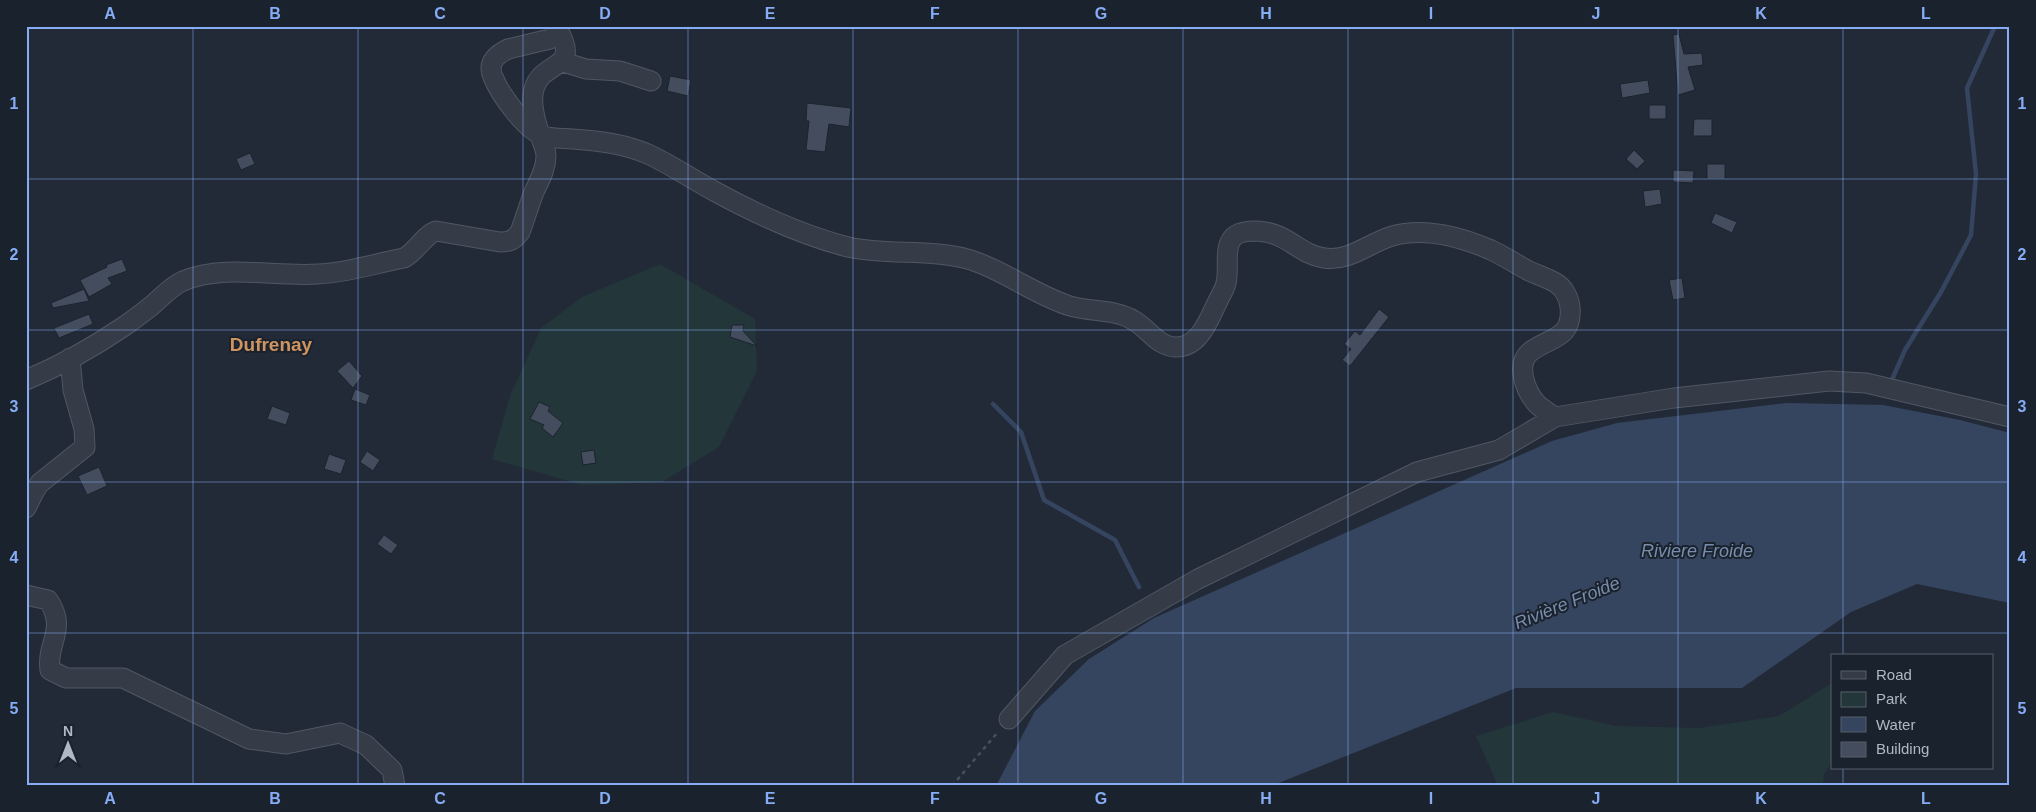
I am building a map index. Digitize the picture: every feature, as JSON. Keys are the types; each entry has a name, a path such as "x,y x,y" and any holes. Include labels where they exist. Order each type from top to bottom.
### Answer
{"street":[{"path":"26,380 70,358 121,328 151,306 169,289 181,282 201,275 224,273 320,274 349,270 404,258 412,254 426,237 436,231 500,242 509,242 515,239 520,232 544,172 546,155 540,136 533,106 534,88 542,75 563,62 566,52 564,39 557,27 550,39 502,52 492,62 490,72 507,100 525,124 540,136 616,144 639,150 677,168 710,189 788,228 848,247 881,252 938,255 970,260 1067,305 1112,313 1132,319 1160,342 1170,347 1182,347 1192,342 1206,326 1226,283 1230,242 1236,235 1247,231 1263,231 1279,235 1300,248 1323,258 1344,257 1390,236 1404,233 1430,232 1450,236 1491,250 1555,283 1561,287 1566,295 1570,312 1569,322 1565,331 1531,352 1524,360 1522,372 1536,402 1555,417"},
{"path":"563,62 586,69 620,71 651,81"},
{"path":"26,508 40,483 85,448 84,429 73,390 70,358"},
{"path":"1008,719 1065,655 1198,579 1417,472 1499,450 1555,417 1674,398 1829,381 1866,383 2010,417"},
{"path":"26,595 48,600 55,614 57,627 49,657 50,670 66,678 122,678 249,739 286,744 340,733 366,745 392,770 395,786"}],"path":[{"path":"952,786 1008,719"}],"green space":[{"path":"660,264 755,319 757,371 719,447 662,482 582,485 492,459 510,396 541,328 582,297"},
{"path":"1831,684 1831,764 1824,774 1823,786 1498,786 1476,736 1553,712 1616,726 1699,728 1779,716"}],"water":[{"name":"Riviere Froide","path":"1787,403 1883,405 1960,420 2010,433 2010,603 1917,584 1851,612 1742,688 1516,688 1271,786 996,786 1035,711 1089,659 1154,618 1552,441 1617,423"}],"building":[{"path":"1679,34 1684,54 1702,53 1703,65 1688,67 1695,90 1678,95 1673,35"},
{"path":"670,76 691,80 688,96 667,91"},
{"path":"1648,80 1650,93 1622,98 1620,84"},
{"path":"807,103 851,108 849,127 829,124 825,152 806,150 809,121 806,121"},
{"path":"1649,105 1666,105 1666,119 1649,119"},
{"path":"1694,119 1712,119 1712,136 1693,136"},
{"path":"1634,150 1645,161 1637,169 1626,159"},
{"path":"250,153 255,164 241,170 236,159"},
{"path":"1707,164 1725,164 1725,179 1707,179"},
{"path":"1673,170 1694,171 1693,183 1673,182"},
{"path":"1660,189 1662,204 1645,207 1643,191"},
{"path":"1715,213 1737,222 1732,233 1711,223"},
{"path":"122,259 127,271 108,278 112,284 89,297 80,280 107,267 106,265"},
{"path":"1682,278 1685,298 1673,300 1669,280"},
{"path":"84,289 89,301 53,308 51,303"},
{"path":"1379,309 1389,317 1350,366 1342,360 1351,349 1344,344 1355,331 1360,335"},
{"path":"89,314 93,324 59,338 54,328"},
{"path":"732,325 744,325 743,331 757,346 730,337"},
{"path":"349,361 362,376 353,388 337,371"},
{"path":"355,389 370,395 366,405 351,400"},
{"path":"539,402 550,407 548,411 563,423 553,437 542,428 544,425 530,419"},
{"path":"272,406 290,413 286,425 267,419"},
{"path":"594,450 596,463 583,465 581,452"},
{"path":"367,451 380,460 373,471 360,462"},
{"path":"329,454 346,460 341,474 324,469"},
{"path":"99,467 107,486 87,495 78,476"},
{"path":"384,535 398,545 391,554 377,544"}],"waterway":[{"path":"1891,382 1905,350 1941,292 1971,235 1976,174 1967,88 1995,26"},
{"path":"993,404 1021,432 1044,500 1115,540 1139,587"}],"district":[{"name":"Dufrenay","path":"271,344"}],"water label":[{"name":"Rivière Froide","path":"1567,603"}]}
